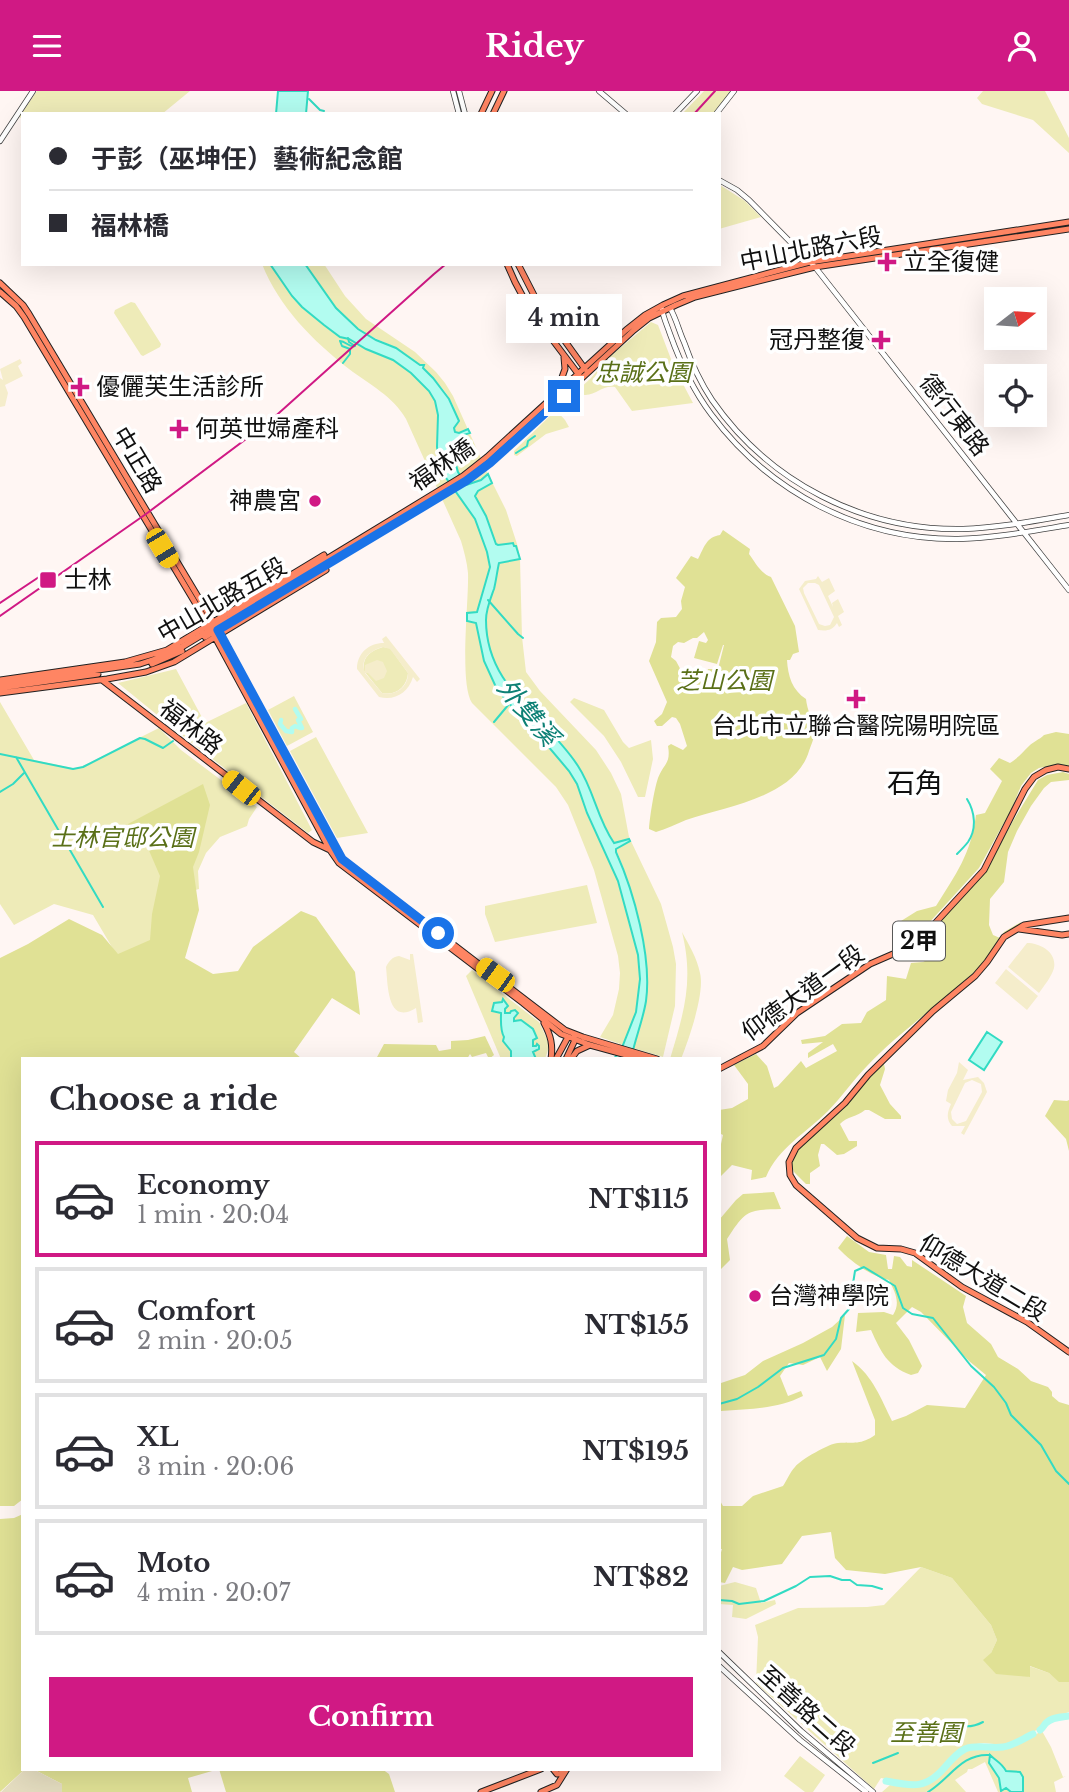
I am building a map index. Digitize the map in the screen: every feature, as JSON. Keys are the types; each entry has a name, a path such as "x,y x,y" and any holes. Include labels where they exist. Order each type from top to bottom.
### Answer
{"main road":[{"path":"482,112 492,91"},
{"path":"494,112 504,91"},
{"name":"中山北路六段","path":"584,368 645,316 689,294 812,264 1069,222"},
{"name":"中山北路六段","path":"586,375 662,308 695,297 812,264 1069,229"},
{"path":"508,266 530,310 578,375"},
{"path":"519,266 539,305 584,368 586,375"},
{"name":"中正路","path":"0,283 23,305 214,630 332,848"},
{"name":"中正路","path":"0,292 24,317 214,630"},
{"path":"560,383 565,369 564,356"},
{"path":"562,393 584,368"},
{"path":"578,375 586,375"},
{"path":"562,393 586,375"},
{"name":"福林橋","path":"335,557 463,475 562,393"},
{"name":"中山北路五段","path":"2,685 53,679 101,680 174,662 214,630 324,555"},
{"name":"中山北路五段","path":"214,630 335,557"},
{"name":"中山北路五段","path":"2,685 53,679 155,659 326,570"},
{"name":"福林路","path":"91,671 313,842 332,848 342,859 572,1037"},
{"name":"仰德大道一段","path":"721,1068 763,1046 797,1013 870,964 916,943 984,870 1025,789 1034,777 1058,767 1069,769"},
{"name":"福林路","path":"332,848 339,863 555,1030 596,1044"},
{"path":"1016,929 1033,923 1069,918"},
{"path":"1016,929 1069,934"},
{"name":"仰德大道二段","path":"1016,929 1004,937 988,963 975,976 933,1011 868,1075 845,1103 798,1146 789,1162 790,1175 796,1185 857,1238 877,1248 901,1249 915,1253 962,1287 1027,1322 1069,1352"},
{"path":"541,1018 550,1034 553,1057"},
{"path":"555,1057 572,1037"},
{"path":"569,1057 572,1037"},
{"path":"571,1057 577,1051 596,1044 649,1057"},
{"path":"596,1044 635,1057"},
{"path":"481,1792 538,1771"},
{"path":"541,1792 557,1785 566,1771"}],"street":[{"path":"0,141 33,91"},
{"path":"453,91 459,109"},
{"path":"459,91 459,109"},
{"path":"599,91 623,112"},
{"path":"677,112 697,91"},
{"path":"718,112 734,91"},
{"name":"德行東路","path":"721,181 749,200 812,264 1069,590"},
{"path":"670,307 690,358 712,399 732,426 786,475 831,502 879,519 939,528 961,529 1017,524 1069,515"},
{"path":"662,308 681,363 703,404 722,430 769,475 813,503 851,521 920,537 957,539 1024,533 1069,525"},
{"name":"至善路二段","path":"721,1654 801,1731 873,1792"},
{"name":"至善路二段","path":"721,1668 800,1740 866,1792"}],"green space":[{"path":"37,91 190,91 164,112 22,112"},
{"path":"704,91 732,91 715,112 684,112"},
{"path":"983,91 1045,91 1069,138 1069,153 1033,120 982,104 977,98"},
{"path":"721,186 745,201 761,217 721,228"},
{"path":"263,266 271,266 302,307 340,337 393,360 430,391 435,401 439,462 444,475 475,519 490,567 476,622 481,650 495,685 505,699 536,732 577,784 618,881 638,955 640,979 636,1012 623,1045 600,1037 613,1015 619,989 618,956 594,870 568,805 556,787 472,703 468,693 465,660 468,573 465,557 461,541 406,419 388,397 349,369 310,335 269,280"},
{"path":"306,266 325,266 345,296 366,319 415,352 436,372 453,396 468,429 455,432 454,407 433,378 398,349 351,323 329,300"},
{"path":"131,302 135,303 161,344 143,356 114,313"},
{"name":"忠誠公園","path":"651,322 658,325 674,367 693,403 632,411 615,387 588,395 575,393 607,359"},
{"path":"556,410 569,427 546,434 517,456 514,455 514,451"},
{"path":"468,429 506,510 520,557 513,543 496,544 475,496 478,491 492,483 487,474 481,480 465,485 458,472 451,447"},
{"name":"芝山公園","path":"723,530 750,549 749,554 756,564 771,577 795,626 799,652 787,660 788,672 794,687 806,699 813,739 801,767 790,780 774,790 656,832 649,829 650,817 658,778 668,760 668,746 671,744 683,750 687,746 676,718 672,717 662,726 657,726 654,721 662,714 667,702 649,661 656,642 657,622 661,618 676,617 682,609 685,587 676,578 691,556 698,559 708,541 720,535","holes":["704,632 708,640 706,643 699,641 694,658 717,664 724,645 718,669 708,669 705,678 693,676 693,672 686,671 683,674 671,657 673,646 678,642 684,643 697,638"]},
{"path":"520,558 522,637 526,672 540,691 596,750 611,773 621,794 629,837 661,904 676,964 675,1006 663,1057 633,1048 639,1031 648,980 624,869 616,849 630,841 629,839 614,843 603,825 578,766 506,683 489,644 486,620 499,563"},
{"path":"383,647 390,648 408,673 403,686 392,693 382,693 364,671 364,662 368,655"},
{"path":"176,669 205,723 246,703 312,830 308,833 118,683"},
{"path":"294,696 313,732 287,746 268,710"},
{"path":"574,698 604,710 629,748 651,740 653,759 645,797 638,797 621,762 604,736 570,702"},
{"name":"士林官邸公園","path":"0,702 34,760 77,769 159,728 181,750 257,807 247,826 220,837 206,853 198,871 199,889 188,892 184,944 119,959 93,915 54,904 14,925 0,904"},
{"path":"1056,732 1069,734 1069,766 1059,764 1039,768 1031,773 1021,786 979,868 917,936 908,940 901,921 917,911 936,906 966,852 976,815 985,813 1002,781 990,769 999,758 1010,763 1044,735"},
{"path":"316,737 368,833 337,838 290,751"},
{"path":"1063,772 1069,774 1069,780 1051,782 1031,806 1008,852 1004,882 990,899 989,925 993,935 1000,938 1004,932 1021,922 1020,924 1006,934 977,969 879,1054 828,1111 785,1149 766,1177 751,1180 752,1170 732,1165 721,1176 721,1110 732,1108 748,1099 748,1084 734,1065 756,1054 767,1066 774,1088 801,1061 806,1068 837,1051 833,1044 808,1058 808,1053 823,1042 802,1044 801,1040 825,1036 842,1024 861,1023 867,1012 886,1000 887,976 906,979 911,963 923,962 935,956 927,936 987,869 1038,780"},
{"path":"203,784 210,805 193,867 199,910 185,958 213,974 238,971 253,947 301,911 316,917 355,972 360,1015 332,998 294,1052 300,1057 21,1057 21,1501 14,1506 0,1506 0,958 69,919 102,935 118,954 150,940 160,876 144,839 128,824"},
{"path":"587,885 597,923 495,942 485,914 485,906"},
{"path":"682,932 699,967 700,992 682,1057 671,1057 686,996 686,950"},
{"path":"472,970 539,1022 549,1047 546,1057 500,1057 466,976"},
{"path":"485,1036 494,1055 488,1057 486,1053 472,1057 470,1054 468,1057 377,1057 384,1044 436,1045 439,1051 451,1049 451,1041"},
{"path":"886,1061 880,1085 901,1119 885,1119 865,1110 843,1121 840,1124 849,1141 857,1141 857,1146 837,1155 821,1144 818,1155 820,1166 810,1173 810,1184 806,1184 794,1172 791,1164 796,1150"},
{"path":"1054,1100 1069,1100 1069,1151 1066,1139 1045,1116"},
{"path":"774,1192 781,1209 754,1211 743,1217 727,1239 730,1260 721,1269 721,1218 743,1194"},
{"path":"847,1236 869,1252 886,1255 888,1269 892,1269 894,1256 900,1257 907,1266 912,1267 912,1260 966,1296 963,1307 967,1323 991,1344 998,1357 1031,1381 1048,1387 1059,1402 1069,1405 1069,1682 1059,1682 1049,1673 1030,1666 1030,1677 996,1674 983,1660 991,1653 997,1640 991,1625 952,1578 921,1567 885,1574 846,1570 835,1558 831,1532 802,1536 782,1564 742,1570 733,1567 725,1583 721,1582 721,1502 723,1506 742,1506 753,1496 783,1486 795,1467 815,1452 834,1444 861,1442 875,1435 875,1420 852,1361 871,1381 892,1421 927,1405 965,1408 986,1375 921,1312 912,1307 896,1323 909,1340 922,1366 918,1373 911,1375 890,1363 871,1330 856,1332 858,1313 884,1312 893,1315 897,1302 895,1293 889,1280 862,1268 838,1248"},
{"path":"845,1315 841,1349 827,1371 820,1357 803,1365 789,1363 780,1376 788,1396 801,1391 803,1396 773,1406 721,1411 721,1383 745,1375 763,1361 832,1327"},
{"path":"21,1515 23,1771 0,1792 0,1519"},
{"name":"至善園","path":"921,1567 952,1578 991,1625 997,1640 991,1653 1029,1677 1029,1666 1049,1673 1059,1681 1069,1682 1069,1712 1052,1718 1043,1723 1041,1728 1003,1745 970,1745 926,1780 911,1784 881,1778 874,1789 756,1683 758,1637 755,1625 798,1608 884,1605"},
{"path":"735,1582 756,1588 761,1603 775,1600 776,1604 746,1619 732,1617 733,1605 721,1604 721,1586"},
{"path":"1042,1731 1063,1777 1066,1776 1054,1782 1056,1792 998,1792 985,1762 968,1769 955,1780 966,1792 882,1792 890,1785 908,1787 928,1783 970,1750 1007,1748"},
{"path":"800,1756 825,1775 813,1792 805,1792 784,1776"},
{"path":"37,1771 212,1771 188,1778 192,1792 62,1792 62,1784"},
{"path":"220,1771 385,1771 389,1774 395,1792 226,1792"}],"shaded area":[{"path":"20,359 22,363 18,366 23,376 5,385 8,393 5,406 0,407 0,378 3,380 0,369"},
{"path":"818,576 822,582 829,578 835,591 828,596 833,607 832,603 838,599 844,612 838,616 842,625 839,627 837,623 829,630 818,630 799,589 805,581","holes":["808,583 819,585 834,617 830,625 819,624 804,593 803,588"]},
{"path":"386,636 420,679 417,682 413,677 400,695 390,698 379,697 357,669 362,654 369,647 384,643 382,639","holes":["383,647 390,649 408,673 403,686 396,692 387,694 382,693 365,673 376,681 384,678 387,671 383,662 377,660 365,665 365,672 364,663 374,650"]},
{"path":"1027,943 1047,950 1053,957 1052,974 1039,993 1008,967"},
{"path":"410,954 413,954 423,1022 418,1023 416,1008 399,1012 394,1008 387,984 386,967 390,961 399,956 410,960"},
{"path":"1006,969 1038,996 1027,1010 995,983"},
{"path":"959,1062 968,1070 963,1080 978,1077 987,1092 964,1135 961,1133 965,1126 952,1126 950,1123 948,1116 951,1104 946,1101 948,1090 957,1073","holes":["972,1080 981,1084 982,1092 966,1121 957,1124 952,1119 951,1112 965,1083"]},
{"path":"23,1771 37,1771 62,1784 62,1792 1,1792"}],"water":[{"path":"278,91 308,91 306,112 276,112"},
{"name":"外雙溪","path":"271,266 306,266 336,308 358,329 424,365 423,368 449,399 459,421 454,428 455,432 468,429 470,433 460,436 451,447 458,472 466,485 481,480 488,474 492,483 478,491 475,496 496,544 513,543 520,559 499,563 487,608 489,644 496,664 506,683 578,766 614,843 629,839 630,841 616,849 616,852 640,925 647,984 645,1008 632,1057 615,1057 636,1012 640,979 638,955 618,881 577,784 569,771 495,685 484,661 476,623 467,621 467,613 477,612 490,567 475,519 444,475 439,462 435,401 411,373 393,360 340,337 292,296"},
{"path":"503,999 508,1006 505,1013 515,1010 518,1013 514,1021 521,1020 533,1029 537,1038 533,1040 533,1046 539,1046 539,1049 533,1052 535,1057 511,1057 511,1051 503,1041 501,1013 492,1011 494,1003 502,1002"},
{"path":"987,1032 1002,1042 984,1070 969,1060"},
{"path":"990,1755 1006,1771 1020,1772 1023,1777 1023,1792 1011,1792 1006,1788 1001,1791 999,1778 989,1763"}],"waterway":[{"path":"309,99 324,111"},
{"path":"343,363 350,354 350,349 342,346 340,341 355,346 348,338"},
{"path":"516,453 527,446 528,441 535,436"},
{"path":"488,600 523,638"},
{"path":"494,722 509,704"},
{"path":"281,720 280,724 286,731 292,732 295,726 302,728 298,720 301,719 295,709"},
{"path":"0,754 73,769 83,767 140,738 163,748 173,741"},
{"path":"16,757 103,907"},
{"path":"0,792 24,773"},
{"path":"957,854 973,832 972,809 967,799"},
{"path":"721,1403 737,1399 758,1387 783,1368 824,1355 836,1339 841,1318 849,1309 855,1271 864,1267 895,1286 903,1308 912,1314 933,1318 971,1366 994,1387 1011,1415 1041,1445 1056,1471 1069,1484"},
{"path":"721,1600 739,1604 764,1601 810,1577 830,1576 850,1580 857,1585 882,1589"},
{"path":"1040,1730 1051,1720 1069,1716"},
{"path":"929,1725 940,1729 947,1723 969,1726 983,1722"},
{"path":"886,1781 911,1785 925,1783 965,1749 1007,1746 1033,1734"},
{"path":"873,1763 898,1753"},
{"path":"928,1792 963,1762 980,1755 990,1755"}],"railway":[{"path":"696,112 715,91"},
{"path":"0,616 146,514 270,421 444,266"},
{"path":"0,603 48,571"}],"place":[{"name":"立全復健","path":"887,262"},
{"name":"冠丹整復","path":"881,340"},
{"name":"優儷芙生活診所","path":"80,387"},
{"name":"何英世婦產科","path":"179,429"},
{"name":"神農宮","path":"315,501"},
{"name":"士林","path":"48,580"},
{"name":"台北市立聯合醫院陽明院區","path":"856,699"},
{"name":"台灣神學院","path":"755,1296"}],"district":[{"name":"石角","path":"915,783"}],"route":[{"path":"438,933 342,859 218,630 466,481 490,463 564,396"}]}
